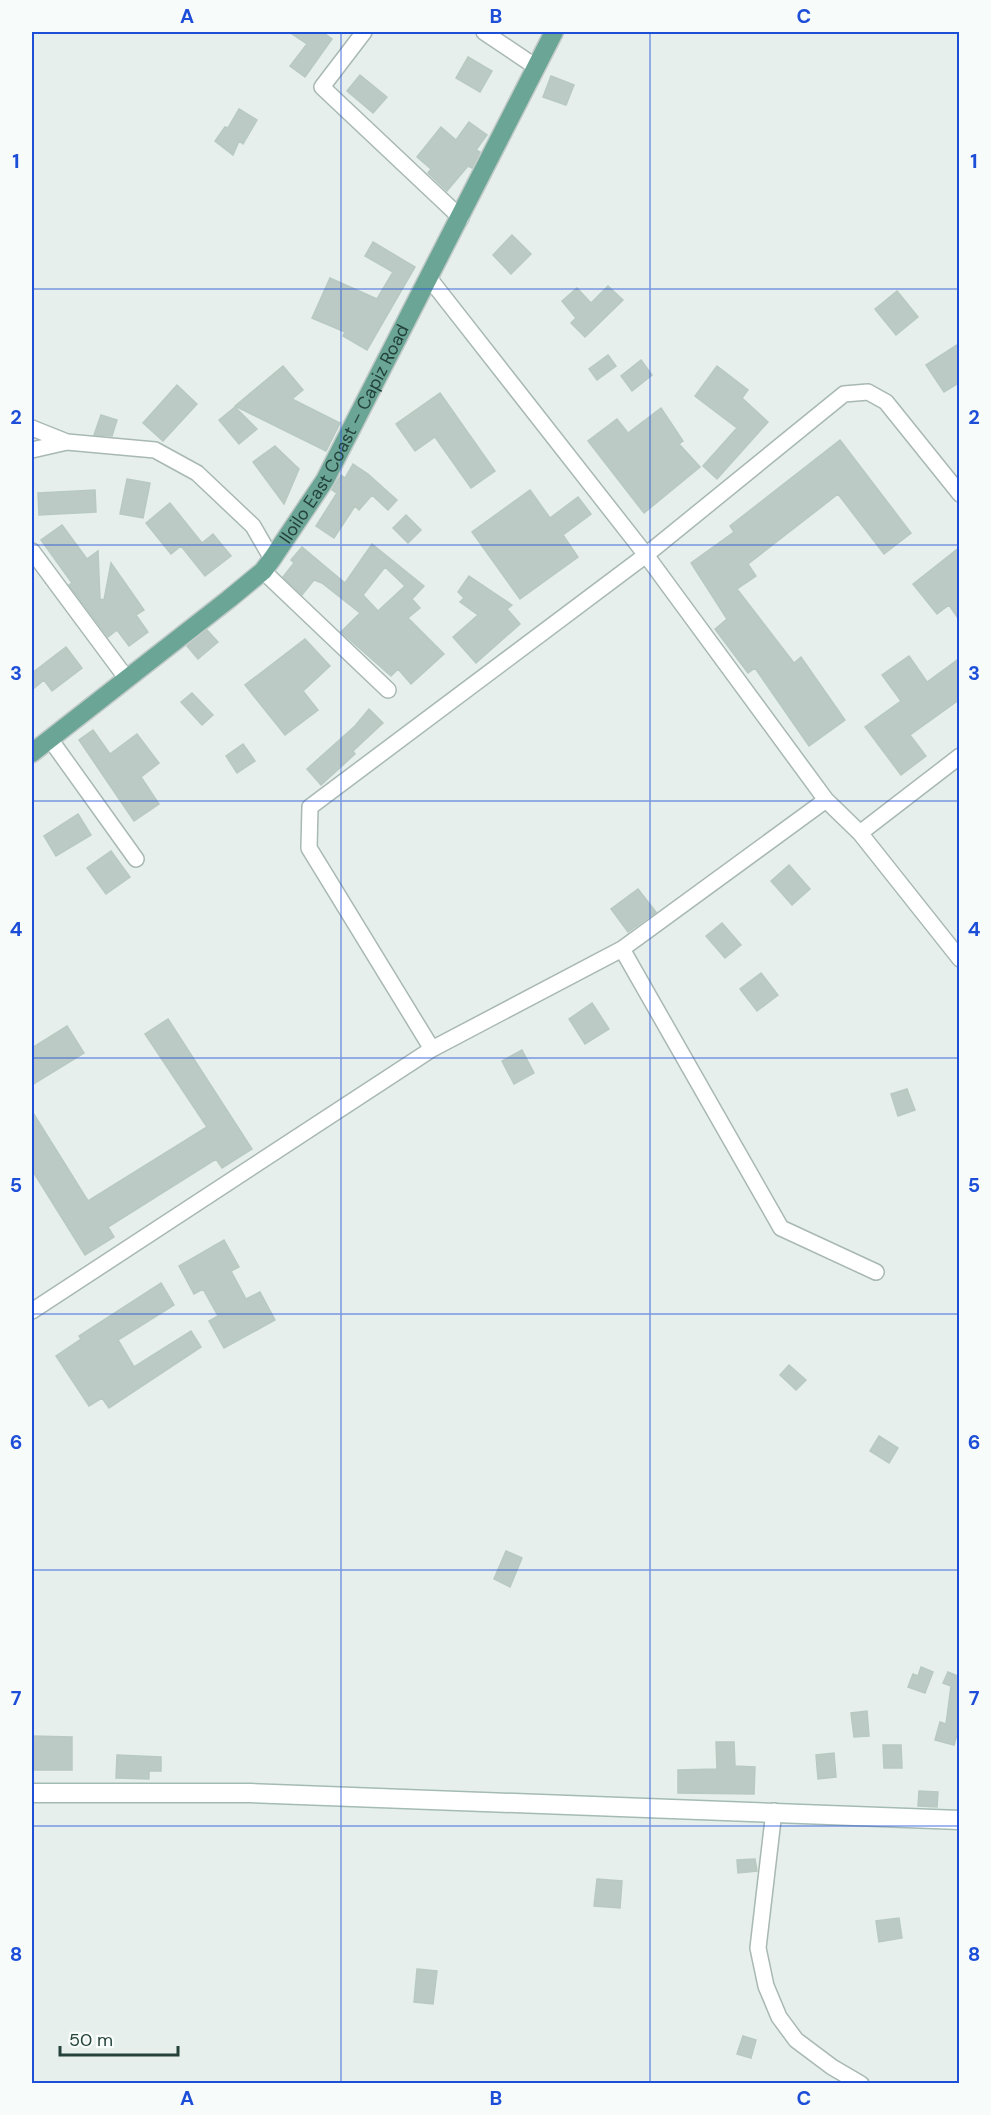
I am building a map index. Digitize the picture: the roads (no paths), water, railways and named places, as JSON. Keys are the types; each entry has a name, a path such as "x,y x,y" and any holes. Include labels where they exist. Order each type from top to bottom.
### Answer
{"main road":[{"name":"Iloilo East Coast – Capiz Road","path":"38,745 127,679 267,565 325,480 461,218 554,32"},
{"path":"32,1793 250,1793 774,1811 960,1820"}],"street":[{"path":"364,32 322,87 461,218"},
{"path":"484,32 536,67"},
{"path":"429,278 646,555 826,800 860,833 960,959"},
{"path":"432,1048 309,848 310,807 646,555 844,394 868,392 886,402 960,494"},
{"path":"32,428 67,442 155,450 197,473 253,526 267,565 388,690"},
{"path":"32,450 67,442"},
{"path":"32,551 127,679"},
{"path":"38,745 136,859"},
{"path":"860,833 960,756"},
{"path":"32,1311 432,1048 622,949 826,800"},
{"path":"622,949 781,1228 876,1272"},
{"path":"774,1811 758,1948 766,1986 779,2017 796,2040 832,2067 861,2084"}]}
